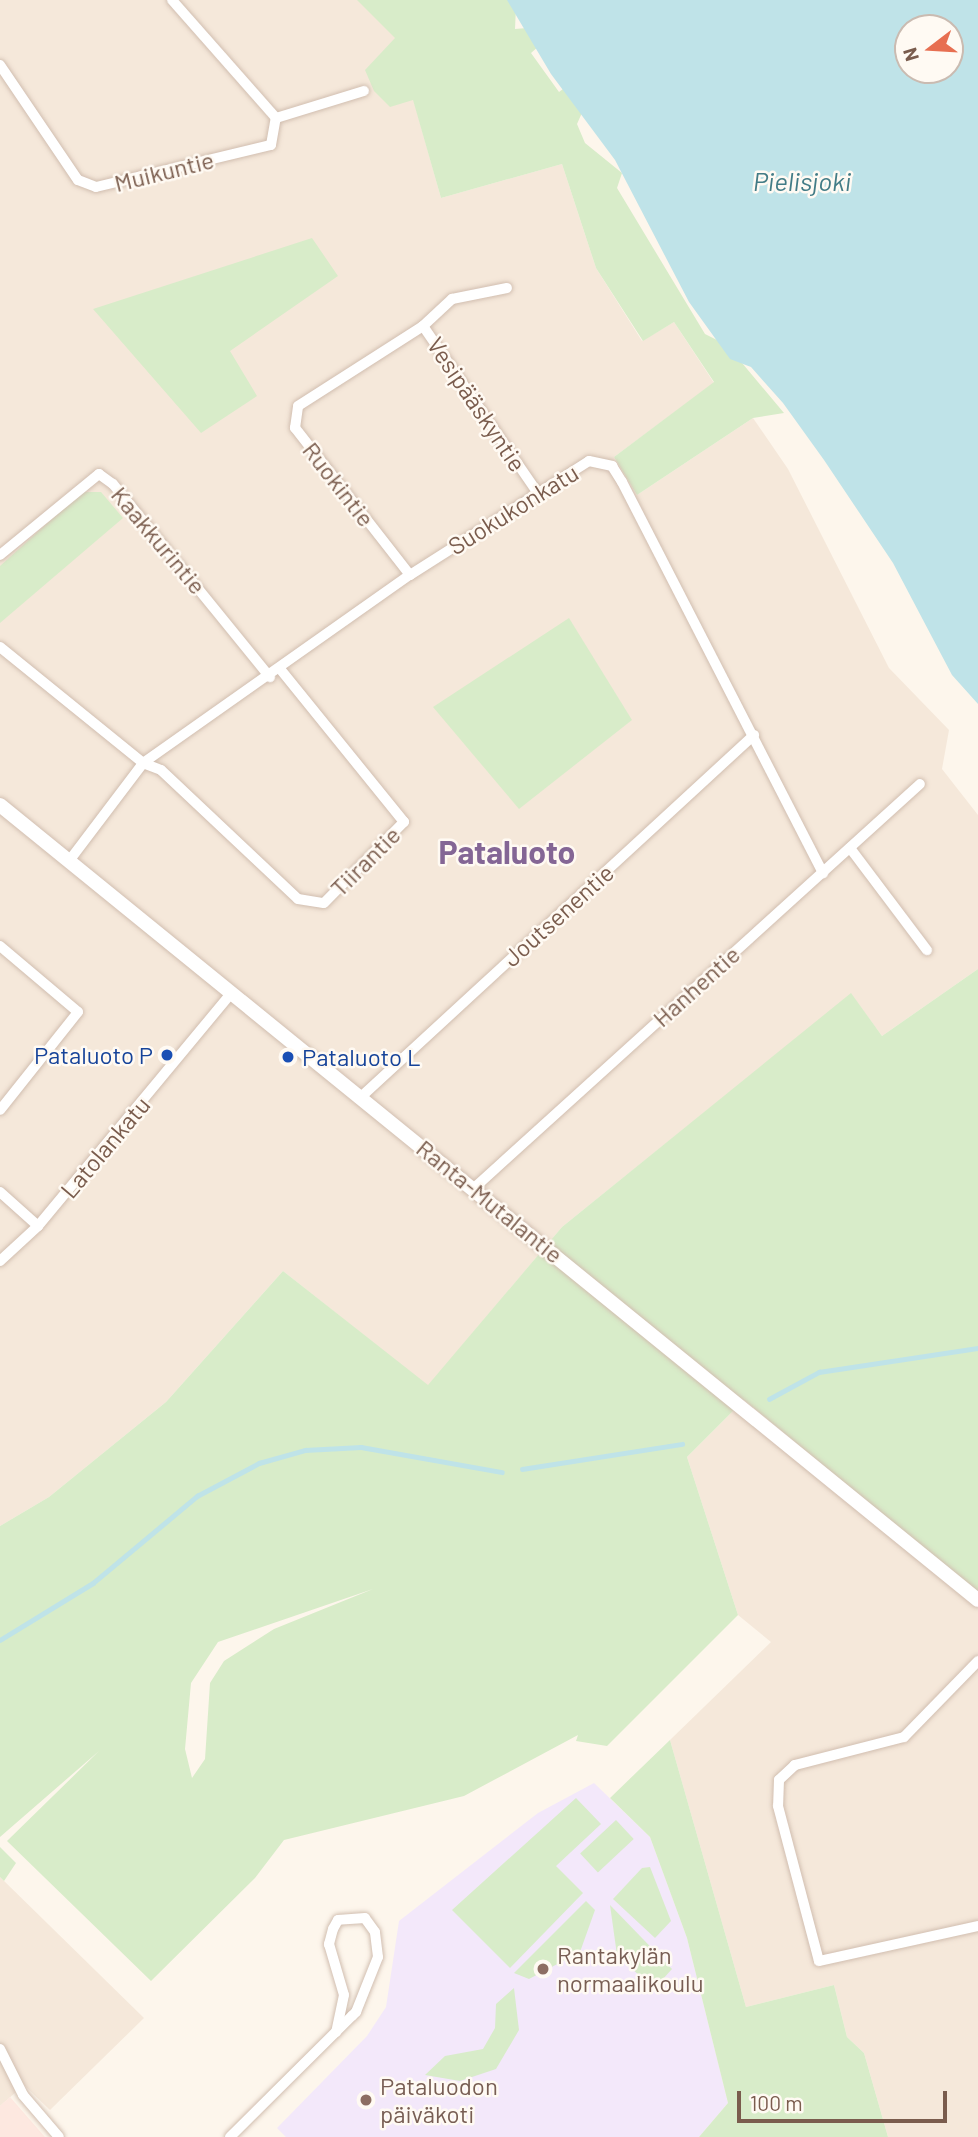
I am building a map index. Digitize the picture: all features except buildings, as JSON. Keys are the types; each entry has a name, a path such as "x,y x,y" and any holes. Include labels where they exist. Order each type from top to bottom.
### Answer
{"street":[{"path":"172,0 276,118 364,91"},
{"name":"Muikuntie","path":"0,65 78,180 96,187 271,145 276,118"},
{"name":"Vesipääskyntie","path":"507,288 452,299 424,326 537,492"},
{"name":"Ruokintie","path":"411,575 295,428 298,406 424,326"},
{"name":"Suokukonkatu","path":"69,861 143,763 281,670 411,575 589,461 611,466 754,735 823,873"},
{"name":"Kaakkurintie","path":"0,555 99,474 113,484 270,677"},
{"path":"0,647 143,763"},
{"name":"Tiirantie","path":"143,763 161,770 298,899 324,903 404,822 281,670"},
{"name":"Joutsenentie","path":"362,1096 754,735"},
{"name":"Hanhentie","path":"473,1188 920,784"},
{"name":"Ranta-Mutalantie","path":"0,805 230,995 362,1096 978,1600"},
{"path":"850,848 927,950"},
{"path":"0,946 78,1012 0,1110"},
{"name":"Latolankatu","path":"0,1261 38,1226 230,995"},
{"path":"0,1192 38,1226"},
{"path":"978,1661 904,1737 795,1765 779,1780 778,1806 820,1961 978,1926"},
{"path":"230,2137 336,2032 356,2012 373,1976 375,1932 365,1918 338,1920 332,1929 329,1944 344,1995 336,2032"},
{"path":"0,2049 23,2095 59,2137"}],"shaded area":[{"path":"0,0 358,0 396,38 441,198 562,164 596,268 642,341 674,322 714,383 614,457 637,495 753,418 788,469 889,668 949,730 942,769 978,815 978,969 882,1036 851,994 562,1227 428,1386 283,1271 166,1402 49,1497 0,1526"},
{"path":"735,1409 978,1608 978,2137 888,2137 864,2053 847,2037 834,1985 746,2007 670,1740 771,1642 738,1615 687,1457"},
{"name":"Rantakylän normaalikoulu","path":"594,1783 650,1837 687,1938 728,2103 699,2137 286,2137 277,2128 367,2036 386,2007 399,1921 538,1813"},
{"path":"0,1877 144,2018 50,2110 24,2085 0,2106"},
{"path":"10,2097 45,2137 0,2137 0,2106"}],"green space":[{"path":"357,0 509,0 516,7 515,29 527,28 539,46 531,53 559,92 567,86 585,106 577,124 585,143 622,173 617,188 705,334 727,345 784,413 753,418 637,495 614,457 714,382 674,322 643,341 596,268 562,164 441,198 413,100 390,107 374,91 365,70 395,38"},
{"path":"312,238 338,276 230,351 257,396 201,433 93,309"},
{"path":"82,492 101,492 123,518 0,623 0,566"},
{"path":"569,618 632,720 519,809 433,707"},
{"path":"978,969 978,1593 744,1400 687,1457 738,1615 607,1746 576,1741 578,1735 464,1796 284,1840 255,1878 151,1981 7,1841 99,1751 0,1837 0,1526 49,1497 166,1402 283,1271 428,1385 562,1227 851,993 882,1036","holes":["373,1589 274,1629 224,1661 210,1683 205,1759 192,1778 185,1749 191,1683 218,1642"]},
{"path":"670,1740 746,2007 834,1985 847,2037 864,2053 888,2137 699,2137 728,2103 687,1938 650,1837 610,1798"},
{"path":"576,1798 601,1824 556,1866 583,1893 510,1968 452,1910"},
{"path":"616,1820 634,1839 598,1872 580,1853"},
{"path":"0,1847 16,1863 4,1881 0,1877"},
{"path":"650,1867 671,1921 655,1938 613,1899 642,1868"},
{"path":"586,1901 595,1910 580,1952 529,1979 514,1973"},
{"path":"610,1905 672,1969 654,1989 617,1955"},
{"path":"514,1988 519,2030 496,2069 460,2081 425,2075 445,2056 483,2049 495,2028 496,2004"}],"water":[{"name":"Pielisjoki","path":"507,0 978,0 978,704 952,675 893,563 824,460 783,403 751,367 730,359 689,302 615,160 551,74"}],"waterway":[{"path":"769,1399 819,1372 978,1348"},
{"path":"522,1469 682,1444"},
{"path":"0,1640 93,1583 197,1496 259,1463 305,1450 361,1447 502,1472"}],"place":[{"name":"Pataluoto P","path":"167,1055"},
{"name":"Pataluoto L","path":"288,1057"},
{"name":"Rantakylän normaalikoulu","path":"543,1969"},
{"name":"Pataluodon päiväkoti","path":"366,2100"}],"district":[{"name":"Pataluoto","path":"507,851"}]}
